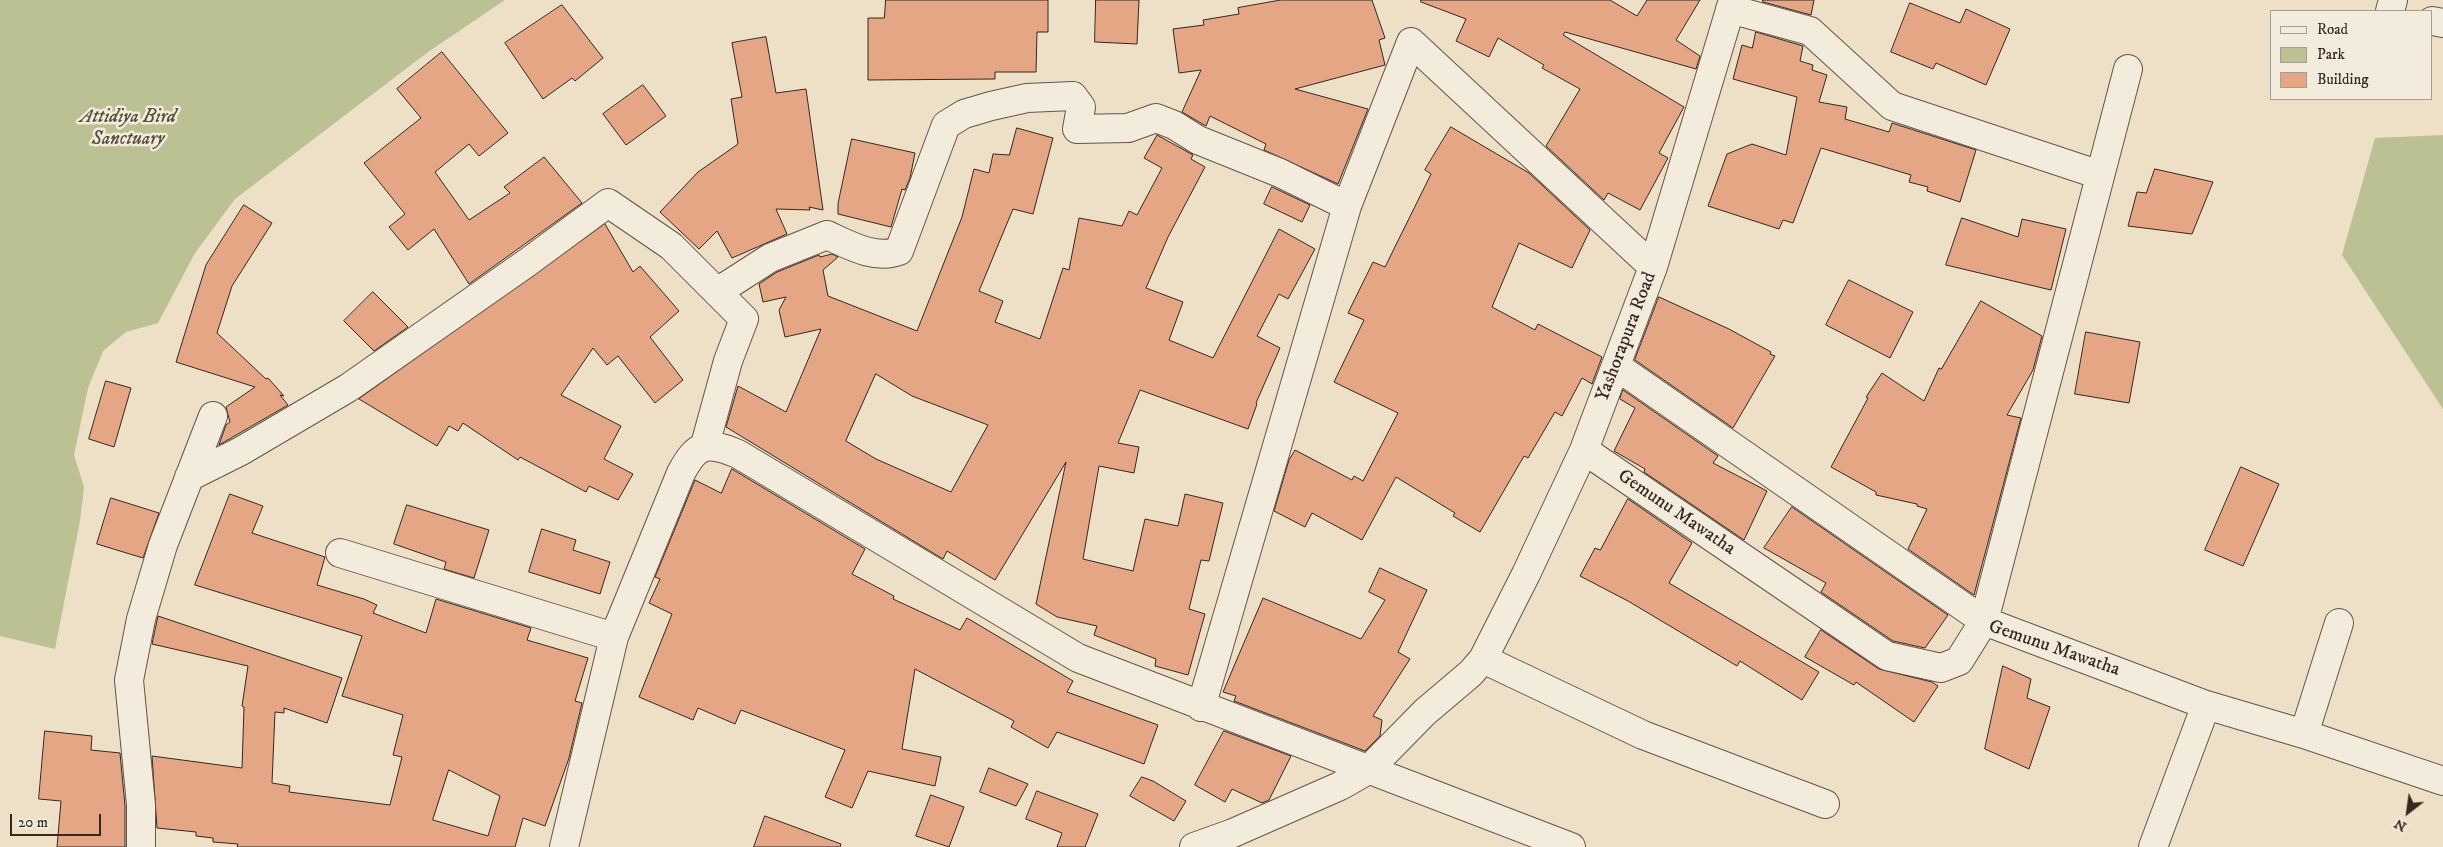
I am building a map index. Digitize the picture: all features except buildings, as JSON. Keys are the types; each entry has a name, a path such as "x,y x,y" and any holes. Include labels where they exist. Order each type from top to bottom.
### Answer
{"street":[{"path":"1731,5 1810,31 1892,106 2100,175"},
{"name":"Yashorapura Road","path":"1194,847 1233,833 1322,794 1368,770 1424,712 1471,673 1483,659 1526,574 1584,450 1616,366 1653,267 1731,5"},
{"path":"1201,707 1347,206 1411,42 1653,267"},
{"path":"1616,366 1984,621 2128,69"},
{"path":"717,292 770,258 827,235 857,249 888,254 899,251 946,125 964,114 1026,98 1073,96 1082,107 1077,130 1128,128 1156,118 1174,125 1198,140 1280,173 1347,206"},
{"path":"189,477 241,451 348,388 528,262 608,203 671,246 744,319 728,361 704,446"},
{"path":"141,847 139,777 129,680 142,619 163,545 213,416"},
{"path":"564,847 614,637 681,473 691,455 704,446 719,446 738,454 1014,622 1078,658 1201,707 1571,847"},
{"name":"Gemunu Mawatha","path":"1584,450 1887,656 1941,668 1959,661 1984,621 2206,705 2304,734 2443,781"},
{"path":"340,553 614,637"},
{"path":"2304,734 2339,623"},
{"path":"1483,659 1643,735 1825,804"},
{"path":"2153,847 2206,705"}],"green space":[{"name":"Attidiya Bird Sanctuary","path":"0,0 505,0 428,52 235,199 195,253 158,323 126,332 103,351 88,388 74,455 84,487 80,521 55,649 0,636"},
{"path":"2443,135 2443,409 2342,255 2375,138"}]}
